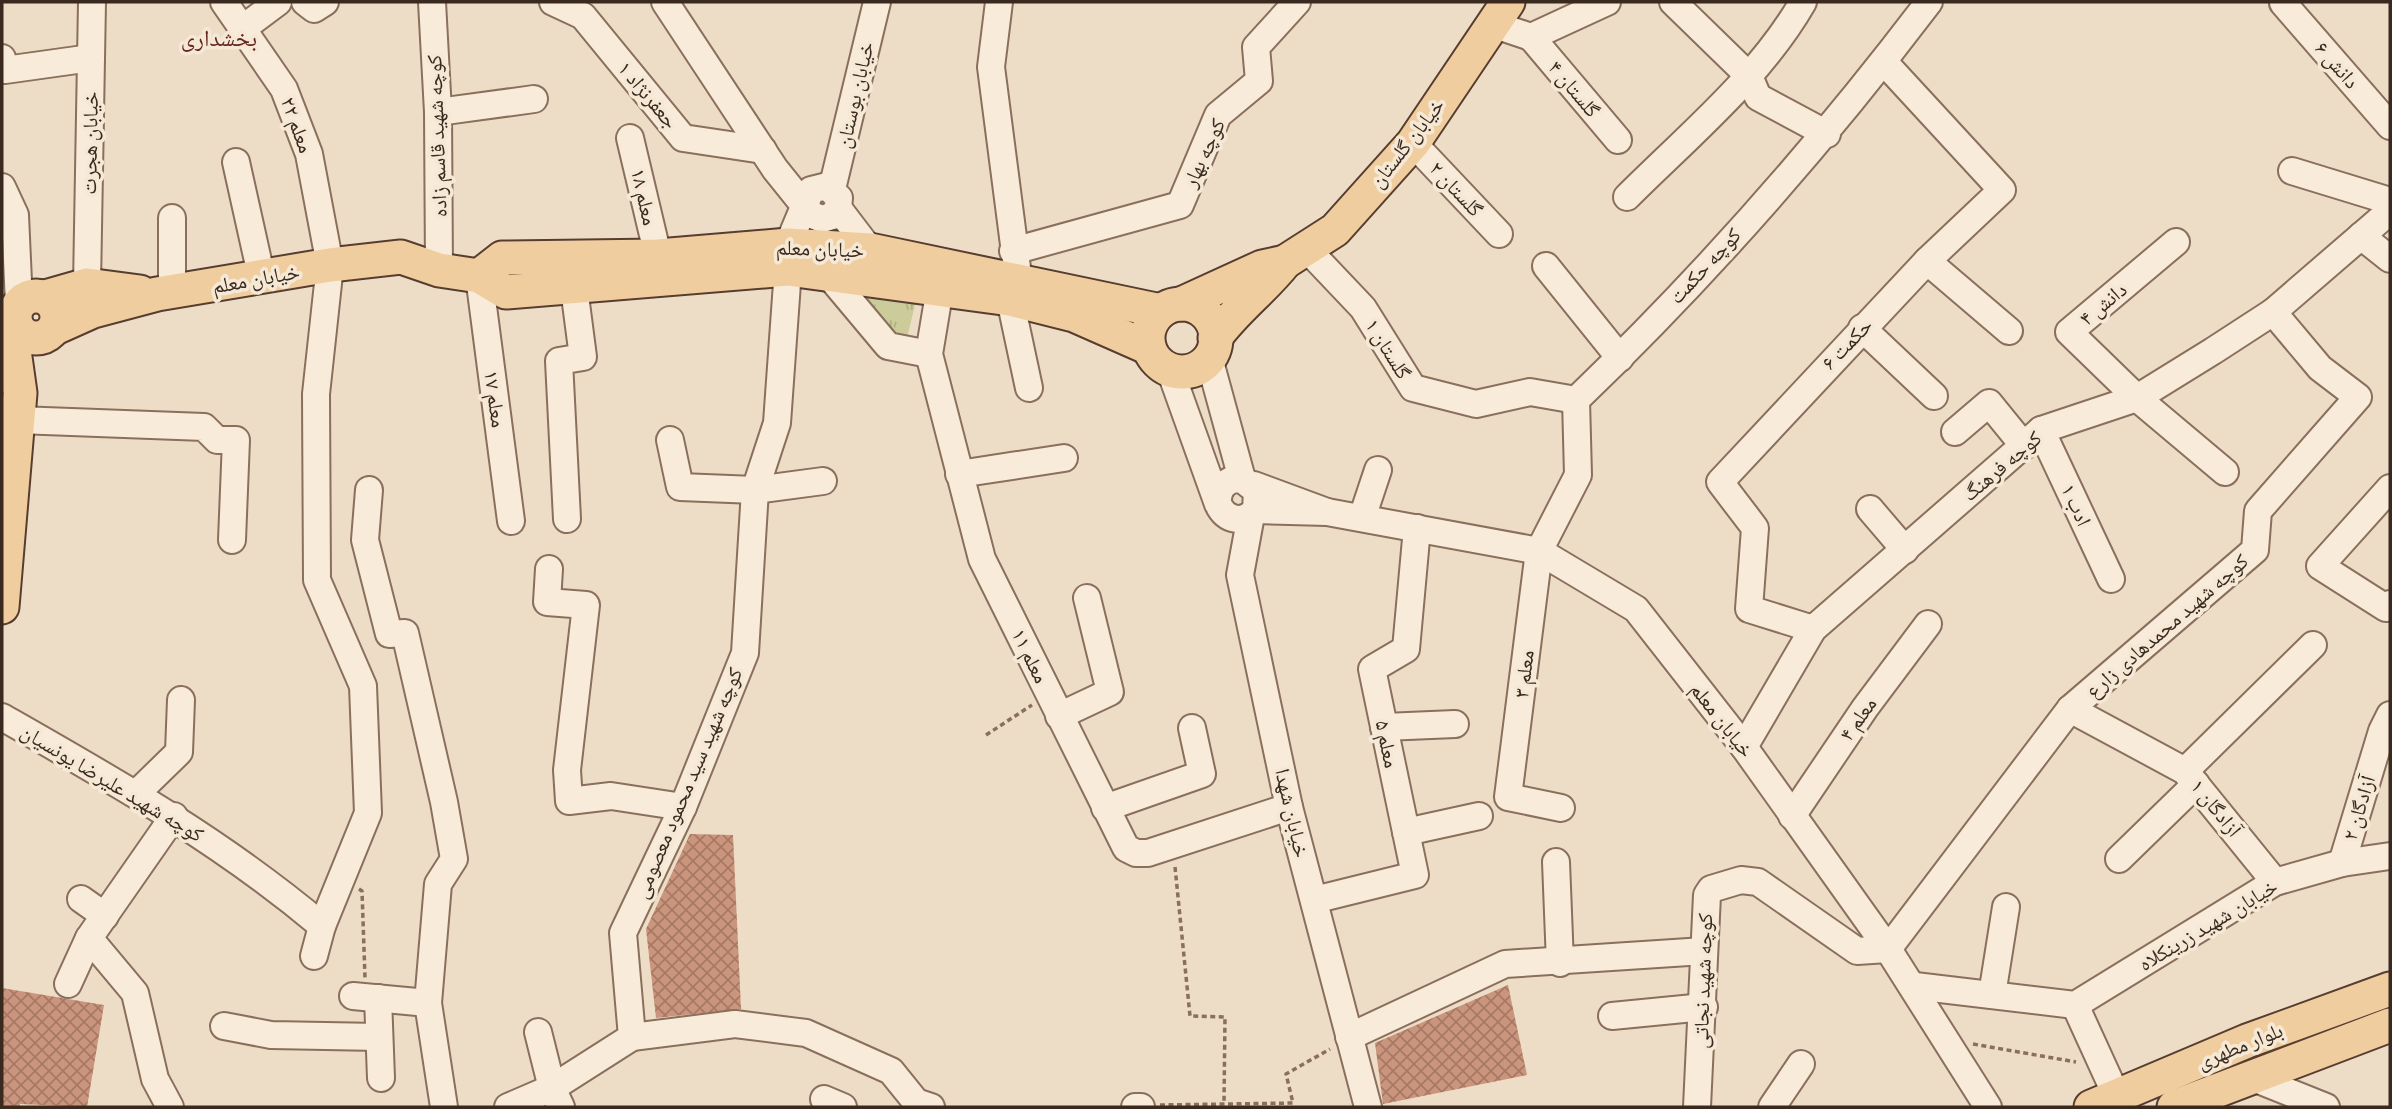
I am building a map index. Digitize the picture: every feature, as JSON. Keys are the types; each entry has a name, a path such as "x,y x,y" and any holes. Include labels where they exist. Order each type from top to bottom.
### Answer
{"main road":[{"name":"خیابان گلستان","path":"1296,256 1335,230 1413,143 1500,13"},
{"name":"خیابان معلم","path":"90,298 164,293 262,279 330,265 401,257 439,270 479,276 506,292 574,288 788,257 870,250 1171,307"},
{"name":"خیابان معلم","path":"479,276 502,258 658,256 788,257 826,272 940,288 1014,277 1074,315 1160,359"},
{"path":"1296,256 1234,312 1212,348 1187,372 1160,359 1149,327 1171,307 1262,267 1296,256"},
{"path":"2,607 13,414 25,318 90,298"},
{"path":"1171,307 1201,310 1209,317 1212,348"},
{"name":"بلوار مطهری","path":"2104,1090 2390,989"},
{"name":"بلوار مطهری","path":"2174,1107 2390,1025"}],"street":[{"name":"خیابان هجرت","path":"90,298 92,2"},
{"name":"معلم ۲۲","path":"224,2 284,89 309,154 330,265 316,394 317,580 363,686 368,813 322,926 314,956"},
{"path":"242,29 278,2"},
{"path":"305,2 314,9 325,2"},
{"name":"کوچه شهید قاسم زاده","path":"432,2 438,112 439,270"},
{"name":"جعفرنژاد ۱","path":"553,2 583,16 684,138 769,160"},
{"path":"665,2 769,160 823,197 870,250"},
{"name":"خیابان بوستان","path":"788,257 823,197 877,2"},
{"path":"999,2 991,67 1029,388"},
{"name":"کوچه بهار","path":"1014,277 1180,205 1218,115 1259,81 1256,47 1297,2"},
{"path":"1500,13 1531,37 1606,2"},
{"path":"1673,2 1749,76 1758,97 1827,134"},
{"path":"1627,197 1749,76 1791,23 1802,2"},
{"name":"کوچه حکمت","path":"1576,400 1619,358 1827,134 1929,2"},
{"name":"دانش ۶","path":"2283,3 2390,126"},
{"name":"گلستان ۴","path":"1531,37 1618,140"},
{"path":"2,58 5,70 91,58"},
{"name":"حکمت ۶","path":"1813,629 1749,610 1755,528 1720,482 1862,328 2002,190 1884,62"},
{"path":"438,112 534,99"},
{"name":"معلم ۱۸","path":"631,138 658,256"},
{"name":"گلستان ۲","path":"1413,143 1499,234"},
{"path":"236,162 262,279"},
{"path":"2292,171 2390,201"},
{"path":"2,187 15,215 25,318"},
{"name":"کوچه فرهنگ","path":"1744,747 1813,629 2033,438 2137,398 2273,312 2390,211"},
{"path":"164,293 172,218"},
{"path":"2361,236 2390,259"},
{"name":"دانش ۴","path":"2137,398 2069,332 2176,242"},
{"name":"گلستان ۱","path":"1296,256 1363,309 1413,388 1476,404 1530,392 1576,400"},
{"name":"کوچه شهید سید محمود معصومی","path":"632,1037 623,933 683,807 745,653 755,489 777,423 788,257"},
{"path":"1927,261 2009,331"},
{"path":"1546,266 1619,358"},
{"path":"826,272 888,346 929,354"},
{"name":"معلم ۱۷","path":"479,276 512,521"},
{"path":"567,519 559,361 583,357 574,288"},
{"name":"معلم ۱۱","path":"940,288 929,354 982,559 1126,848 1136,853 1148,853 1290,807"},
{"name":"کوچه شهید محمدهادی زارع","path":"1888,949 2070,709 2255,550 2258,512 2358,397 2320,368 2273,312"},
{"path":"1862,328 1934,396"},
{"path":"1212,348 1251,497"},
{"name":"خیابان معلم","path":"1160,359 1225,516 1231,519 1251,497 1539,551 1636,609 1744,747 1915,986 1988,1107"},
{"path":"2137,398 2225,472"},
{"path":"1539,551 1578,475 1576,400"},
{"name":"ادب ۱","path":"1955,432 1989,403 2033,438 2111,579"},
{"path":"13,414 204,426 217,440 236,440 232,540"},
{"path":"670,440 680,487 755,489 823,481"},
{"path":"959,474 1064,458"},
{"path":"1362,518 1378,470"},
{"path":"2389,607 2320,566 2390,488"},
{"path":"369,490 365,540 389,634 405,633 444,802 454,859 438,884 428,1003 444,1107"},
{"name":"خیابان شهدا","path":"1251,497 1240,575 1290,807 1368,1107"},
{"path":"1870,509 1905,550"},
{"name":"معلم ۵","path":"1314,900 1415,875 1371,669 1406,649 1417,528"},
{"name":"معلم ۳","path":"1539,551 1508,797 1561,808"},
{"path":"549,569 547,602 586,605 567,770 569,801 611,796 683,807"},
{"path":"1054,705 1110,692 1087,598"},
{"name":"معلم ۴","path":"1792,816 1865,708 1928,624"},
{"path":"2119,859 2313,645"},
{"path":"137,793 179,752 181,700"},
{"name":"آزادگان ۱","path":"2070,709 2191,778 2275,882"},
{"name":"آزادگان ۲","path":"2342,863 2382,731 2390,715"},
{"name":"کوچه شهید علیرضا یونسیان","path":"2,717 174,816 281,892 322,926"},
{"path":"1384,727 1455,724"},
{"path":"1105,808 1202,774 1192,728"},
{"path":"68,984 89,938 174,816"},
{"path":"1406,832 1479,816"},
{"name":"خیابان شهید زرینکلاه","path":"2076,1005 2275,882 2342,863 2390,856"},
{"path":"1556,862 1560,962"},
{"name":"کوچه شهید نجاتی","path":"1696,1107 1704,1007 1708,892 1717,885 1741,880 1758,882 1769,887 1857,951 1888,949"},
{"path":"81,899 105,916"},
{"path":"1992,995 2007,906"},
{"path":"89,938 135,993 155,1079 170,1107"},
{"path":"1349,1037 1504,964 1704,951"},
{"path":"1915,986 2076,1005 2104,1090"},
{"path":"381,1078 380,1037 365,997 428,1003"},
{"path":"1612,1016 1704,1007"},
{"path":"508,1107 556,1098 632,1037 734,1024 806,1032 891,1071 916,1102 931,1107"},
{"path":"224,1026 271,1035 380,1037"},
{"path":"538,1032 556,1098"},
{"path":"1772,1107 1801,1064"},
{"path":"2251,1077 2326,1107"}],"path":[{"path":"986,735 1054,705"},
{"path":"1172,846 1190,1016 1225,1017 1224,1103"},
{"path":"342,881 362,891 365,997"},
{"path":"1139,1107 1224,1103 1294,1105 1286,1074 1349,1037"},
{"path":"1947,1040 2104,1090"}],"green space":[{"path":"852,290 916,301 906,342"}],"building":[{"path":"690,834 733,835 741,1009 656,1018 646,929"},
{"path":"1508,985 1527,1075 1383,1104 1375,1043"},
{"path":"2,988 104,1005 87,1107 20,1104 20,1107 2,1107"}],"district":[{"name":"بخشداری","path":"219,38"}]}
